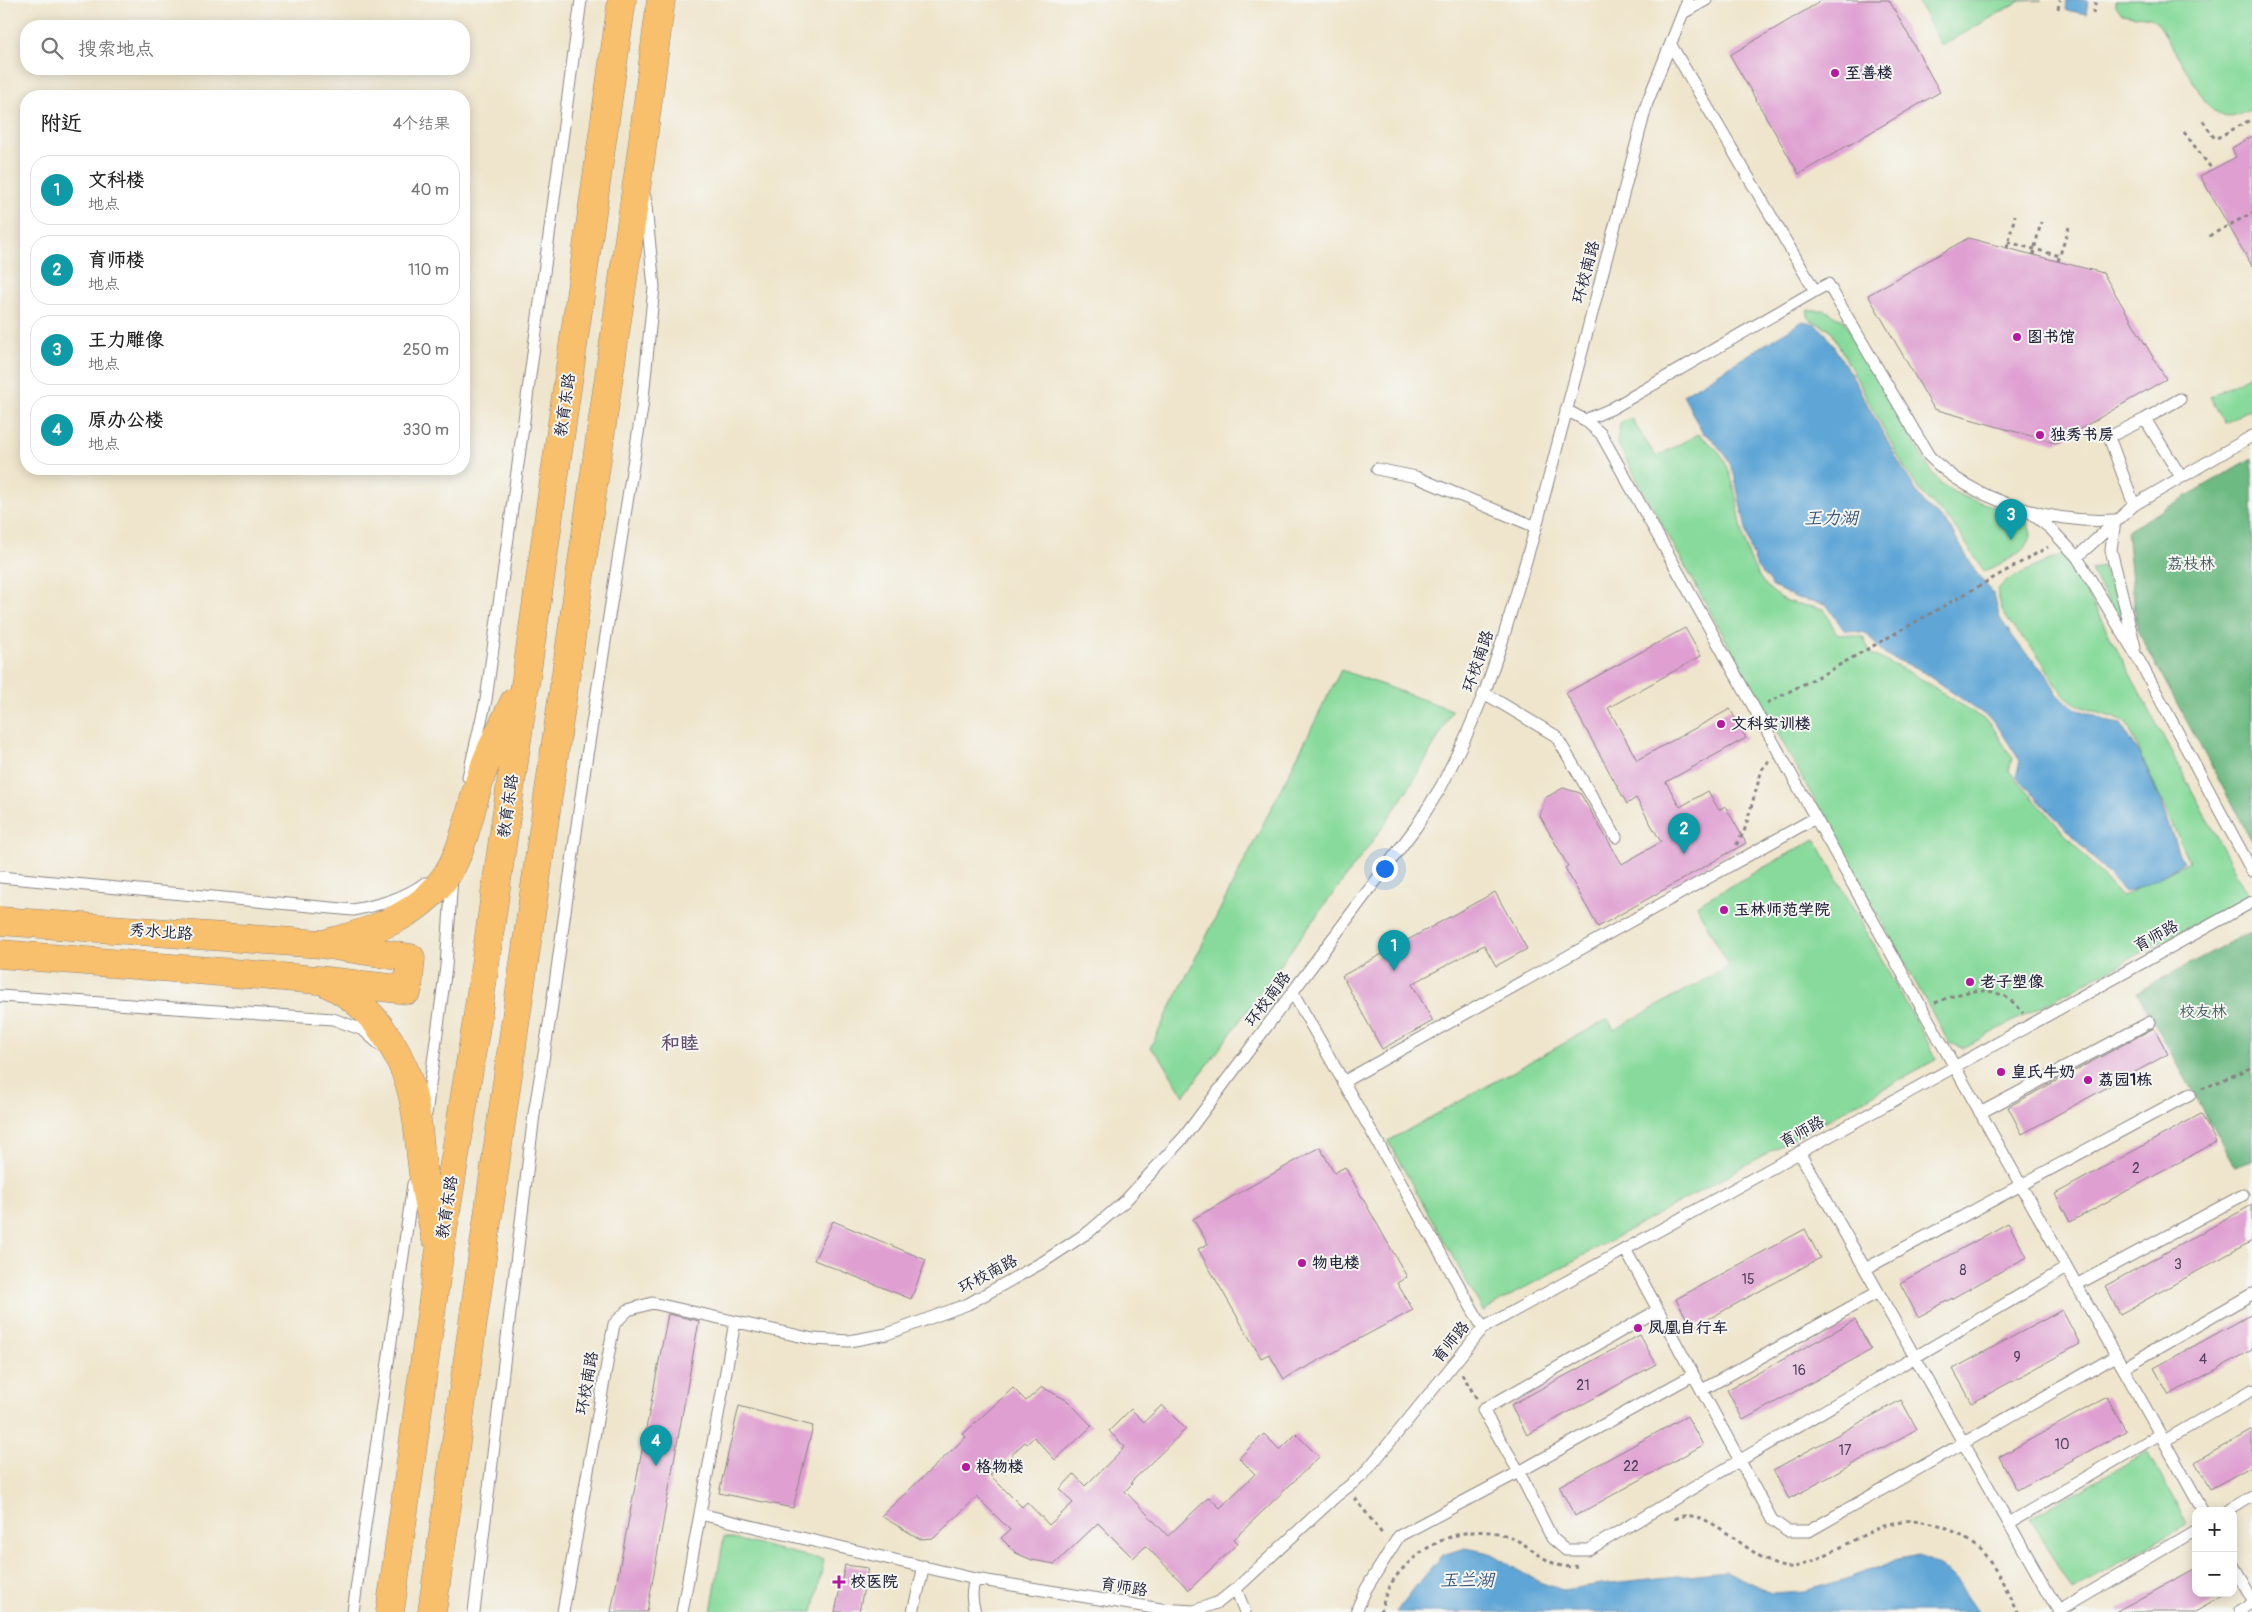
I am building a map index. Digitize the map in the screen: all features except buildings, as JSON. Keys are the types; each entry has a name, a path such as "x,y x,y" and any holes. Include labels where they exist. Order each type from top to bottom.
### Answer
{"main road":[{"name":"教育东路","path":"390,1612 439,1256 477,1020 528,671 622,0"},
{"path":"432,1612 516,1015 641,155 661,0"},
{"path":"321,944 356,936 391,922 422,904 442,884 457,856 484,767 528,671"},
{"name":"秀水北路","path":"0,920 321,944"},
{"path":"0,954 318,980 408,990 411,958 321,944"},
{"path":"318,980 338,988 357,1001 379,1026 397,1054 410,1086 418,1129 420,1155 439,1256"}],"lane":[{"path":"353,1612 446,967 456,832 486,700 581,0"},
{"name":"环校南路","path":"563,1612 614,1324 628,1310 652,1303 813,1339 849,1340 886,1334 928,1320 968,1304 1005,1284 1090,1231 1125,1201 1184,1137 1416,827 1442,785 1484,693 1502,642 1536,527 1647,103 1688,0"},
{"path":"1683,13 1706,0"},
{"path":"1671,45 1815,291"},
{"path":"474,1612 534,1114 551,1012 585,768 642,408 654,287 641,155"},
{"path":"1585,420 1612,409 1828,284 1929,456 1940,467 1967,485 2027,510 2078,520 2115,520"},
{"path":"2134,504 2109,437 2180,399"},
{"path":"1566,410 1585,420 1601,434 2201,1507"},
{"path":"2145,419 2181,477"},
{"path":"2077,557 2134,504 2252,436"},
{"path":"1377,469 1416,477 1536,527"},
{"path":"2027,510 2062,539 2077,557 2139,660 2252,871"},
{"path":"2115,520 2111,550 2139,660"},
{"path":"1484,693 1556,736 1616,837"},
{"path":"1343,1082 1815,818"},
{"path":"0,877 353,910 382,905 414,891 441,870 456,832"},
{"name":"育师路","path":"700,1514 975,1579 1161,1609 1194,1611 1219,1602 1236,1589 1347,1487 1363,1475 1483,1328 2252,902"},
{"path":"1293,993 1483,1328"},
{"path":"0,996 333,1019 363,1030 384,1048 402,1082 409,1111 414,1191"},
{"path":"1980,1113 2150,1022"},
{"path":"1865,1269 2190,1094"},
{"path":"1799,1152 2059,1611 2192,1532"},
{"path":"2076,1285 2243,1195"},
{"path":"1625,1249 1772,1520 1787,1531 1809,1531 2116,1356"},
{"path":"1658,1310 1484,1410 1519,1472 1552,1538 1566,1550 1588,1550 2066,1268"},
{"path":"1702,1390 1878,1292"},
{"path":"2123,1368 2252,1294"},
{"path":"682,1612 736,1322"},
{"path":"1356,1612 1366,1589 1399,1536 1519,1472 1693,1375"},
{"path":"2009,1523 2162,1437 2252,1390"},
{"path":"2234,1507 2252,1496"},
{"path":"914,1612 924,1566"},
{"path":"2237,1572 2252,1598"},
{"path":"975,1579 971,1590 975,1612"},
{"path":"1236,1589 1245,1612"},
{"path":"2239,1612 2252,1604"}],"path":[{"path":"2058,9 2060,0"},
{"path":"2093,14 2096,0"},
{"path":"2203,121 2215,139 2252,119"},
{"path":"2184,132 2211,168"},
{"path":"2209,236 2252,213"},
{"path":"2007,248 2015,215"},
{"path":"2033,255 2041,222"},
{"path":"2058,261 2069,227"},
{"path":"2008,242 2060,256"},
{"path":"1754,710 2008,572 2062,539"},
{"path":"1723,869 1744,832 1762,769 1778,752"},
{"path":"1922,1009 1955,995 1987,990 2008,997 2016,1004 2031,1024"},
{"path":"2190,1094 2252,1067"},
{"path":"1454,1363 1484,1410"},
{"path":"1347,1487 1392,1548"},
{"path":"1672,1520 1680,1516 1690,1516 1706,1522 1739,1541 1765,1560 1787,1568 1809,1562 1894,1522 1919,1519 1940,1525 1966,1540 1983,1555 1992,1565 2017,1612"},
{"path":"1380,1612 1389,1588 1407,1564 1430,1546 1453,1536 1486,1530 1509,1536 1533,1549 1560,1568 1580,1566"}],"green space":[{"path":"1917,0 2042,0 2020,1 1942,46"},
{"path":"2115,0 2252,0 2252,109 2228,117 2212,109 2206,103 2159,25 2151,18 2122,14 2115,4"},
{"path":"1807,310 1825,310 1844,321 1927,465 1938,480 1946,487 1966,498 2021,513 2031,535 2025,547 2019,553 1984,571 1952,523 1923,495 1905,469 1830,329 1809,319"},
{"path":"2252,374 2252,408 2225,423 2210,397"},
{"path":"1631,418 1656,457 1698,434 1716,449 1723,457 1732,478 1749,555 1756,572 1767,587 1787,601 1824,609 1836,633 1863,637 1871,654 1915,675 1991,724 2012,758 2009,771 2121,897 2189,862 2127,723 2086,708 2067,697 2057,686 2041,659 2011,625 2003,611 1997,589 2010,579 2062,554 2071,563 2248,896 1963,1048 1949,1043 1617,443 1620,424"},
{"name":"荔枝林","path":"2252,458 2252,841 2137,630 2127,531"},
{"path":"2102,566 2127,624 2122,626 2091,570"},
{"path":"1341,670 1452,710 1419,772 1380,830 1184,1096 1161,1058 1150,1048"},
{"path":"1815,839 1937,1059 1483,1311 1388,1141 1608,1019 1614,1030 1729,966 1696,905"},
{"name":"校友林","path":"2245,934 2252,934 2252,1161 2235,1167 2137,992"},
{"path":"2147,1452 2188,1524 2071,1590 2030,1518"},
{"path":"724,1537 824,1560 813,1612 711,1612"}],"water":[{"path":"2067,0 2088,0 2086,14 2066,10"},
{"name":"王力湖","path":"1803,321 1816,324 1826,334 1924,504 1948,524 1975,571 1994,595 2000,619 2022,649 2047,675 2057,695 2075,708 2110,722 2121,724 2142,758 2159,797 2179,854 2184,862 2149,883 2125,892 2016,776 2020,761 1995,722 1917,668 1885,655 1866,633 1844,630 1826,604 1797,598 1773,587 1757,567 1750,548 1734,474 1727,457 1712,439 1702,432 1683,395"},
{"name":"玉兰湖","path":"1466,1548 1490,1553 1539,1582 1563,1590 1601,1584 1726,1571 1771,1593 1804,1591 1847,1579 1894,1561 1919,1556 1941,1566 1958,1583 1978,1612 1396,1612 1442,1555"}],"place":[{"name":"至善楼","path":"1835,73"},
{"name":"图书馆","path":"2017,337"},
{"name":"独秀书房","path":"2040,435"},
{"name":"王力雕像","path":"2011,540"},
{"name":"文科实训楼","path":"1721,724"},
{"name":"育师楼","path":"1684,854"},
{"name":"玉林师范学院","path":"1724,910"},
{"name":"文科楼","path":"1394,971"},
{"name":"老子塑像","path":"1970,982"},
{"name":"皇氏牛奶","path":"2001,1072"},
{"name":"荔园1栋","path":"2088,1080"},
{"name":"物电楼","path":"1302,1263"},
{"name":"凤凰自行车","path":"1638,1328"},
{"name":"原办公楼","path":"656,1466"},
{"name":"格物楼","path":"966,1467"},
{"name":"校医院","path":"839,1582"}],"district":[{"name":"和睦","path":"680,1043"}]}
